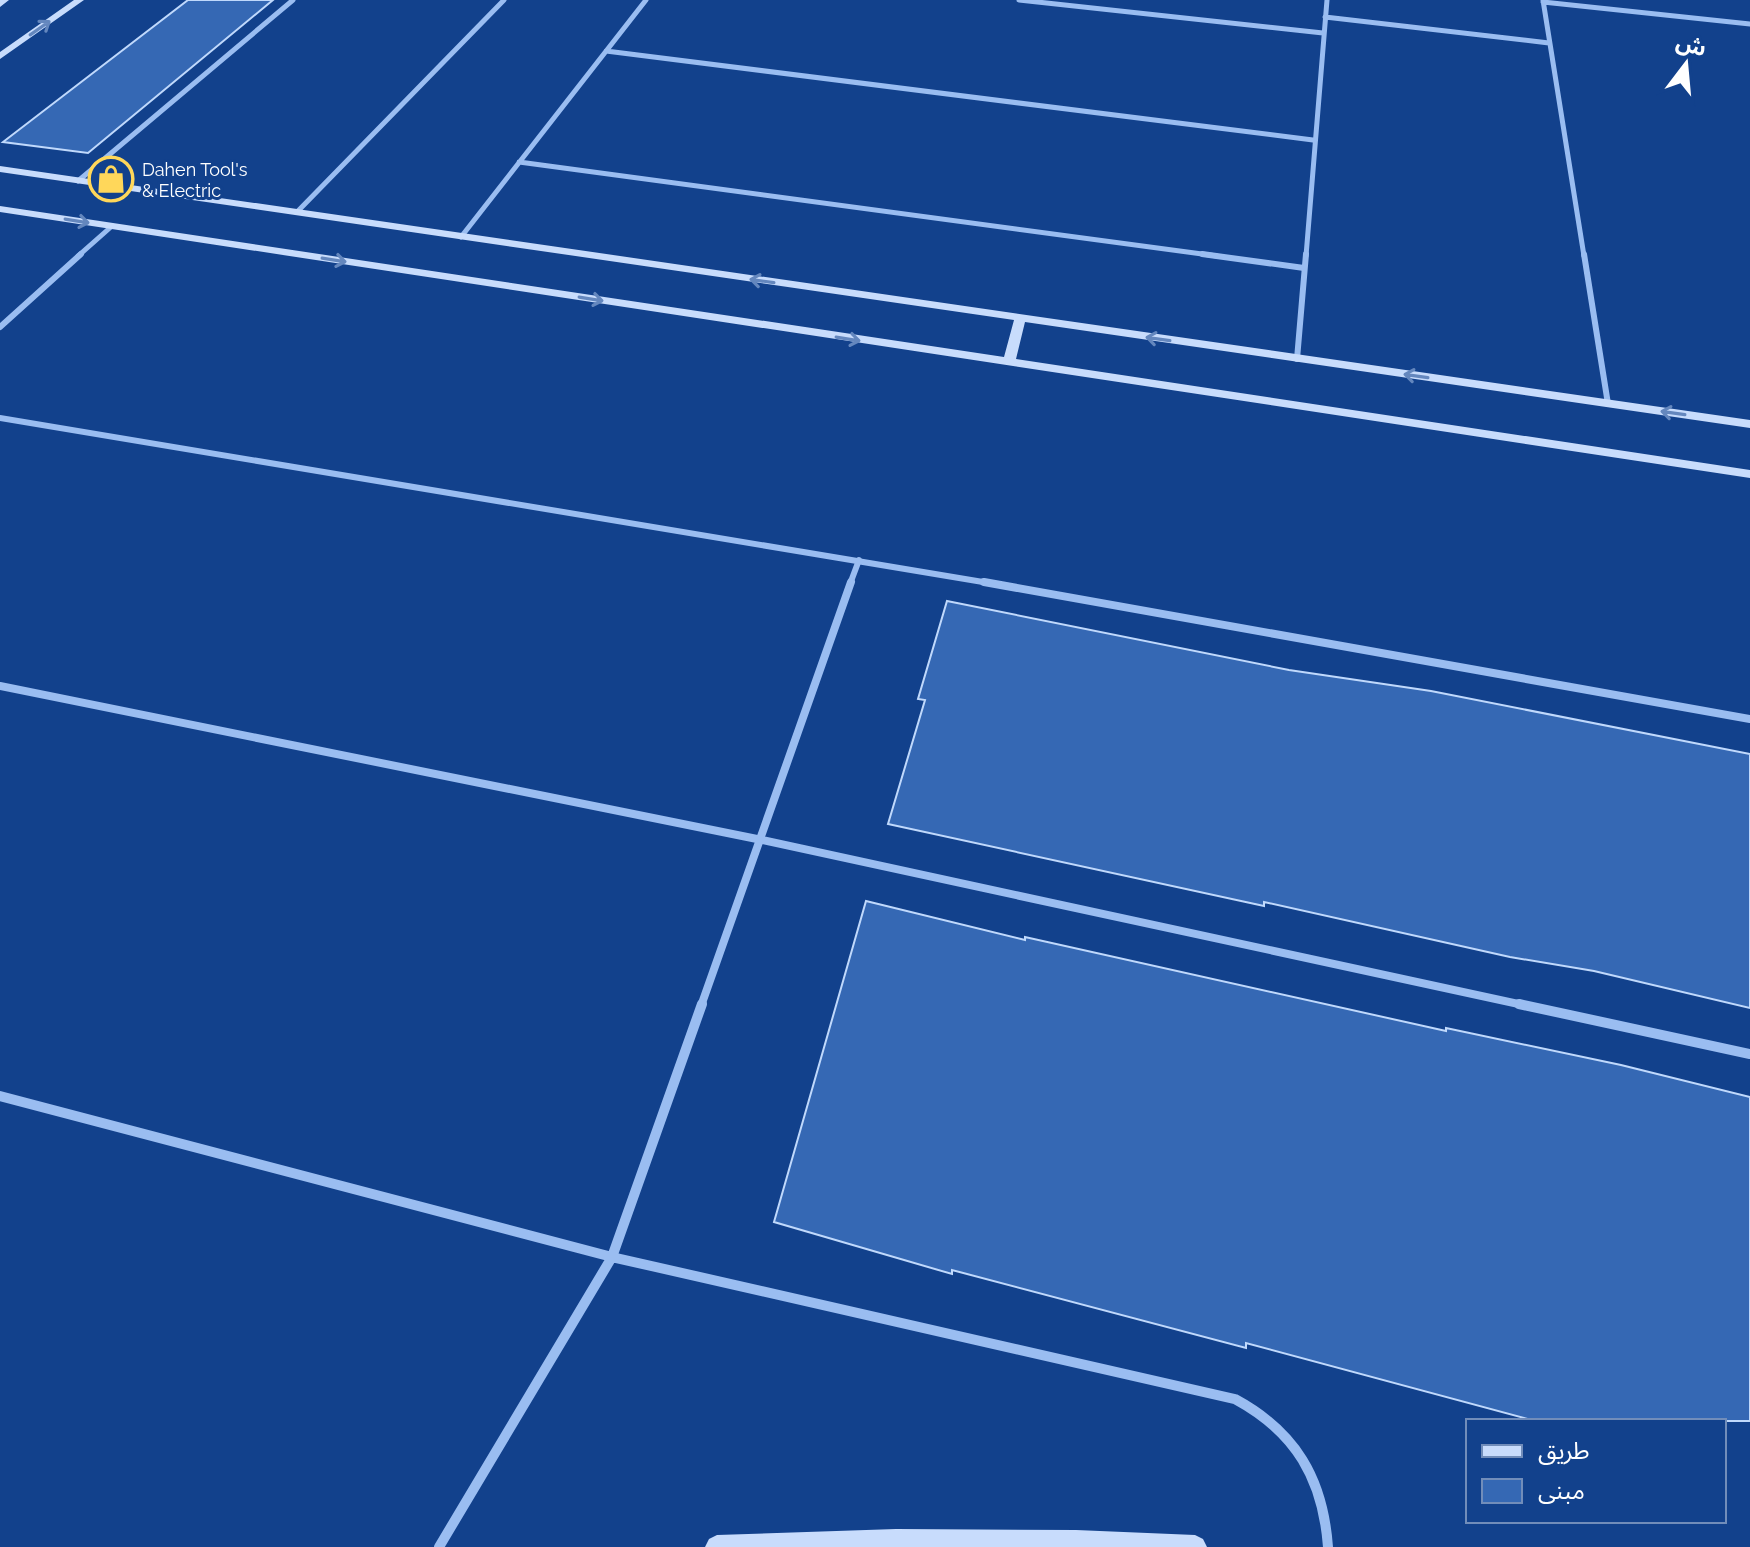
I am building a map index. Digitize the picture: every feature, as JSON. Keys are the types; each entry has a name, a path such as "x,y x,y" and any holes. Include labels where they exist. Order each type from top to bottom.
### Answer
{"street":[{"path":"0,4 5,0"},
{"path":"0,56 80,0"},
{"path":"78,181 293,0"},
{"path":"297,212 504,0"},
{"path":"461,237 646,0"},
{"path":"1019,0 1323,33"},
{"path":"1108,10 1112,0"},
{"path":"1297,359 1327,0"},
{"path":"1608,404 1543,1 1750,24"},
{"path":"1325,17 1549,43"},
{"path":"606,51 1313,140"},
{"path":"519,162 1304,268"},
{"path":"0,169 1750,424"},
{"path":"0,209 1750,474"},
{"path":"0,327 112,226"},
{"path":"1009,363 1020,320"},
{"path":"0,418 859,560 1750,719"},
{"path":"439,1547 612,1257 859,560"},
{"path":"0,686 762,840 1750,1054"},
{"path":"0,1096 612,1257 1235,1399 1261,1411 1285,1431 1304,1455 1322,1496 1328,1547"},
{"path":"717,1547 836,1540 1099,1542 1195,1547"}],"building":[{"path":"188,0 273,0 88,153 3,142"},
{"path":"947,601 1289,670 1431,691 1750,754 1750,1008 1594,971 1510,957 1264,902 1264,906 888,824 925,700 918,699"},
{"path":"866,901 1025,940 1025,937 1446,1031 1446,1028 1621,1065 1750,1097 1750,1421 1528,1419 1246,1343 1246,1348 952,1270 952,1274 774,1222"}],"place":[{"name":"Dahen Tool's & Electric","path":"111,179"}]}
